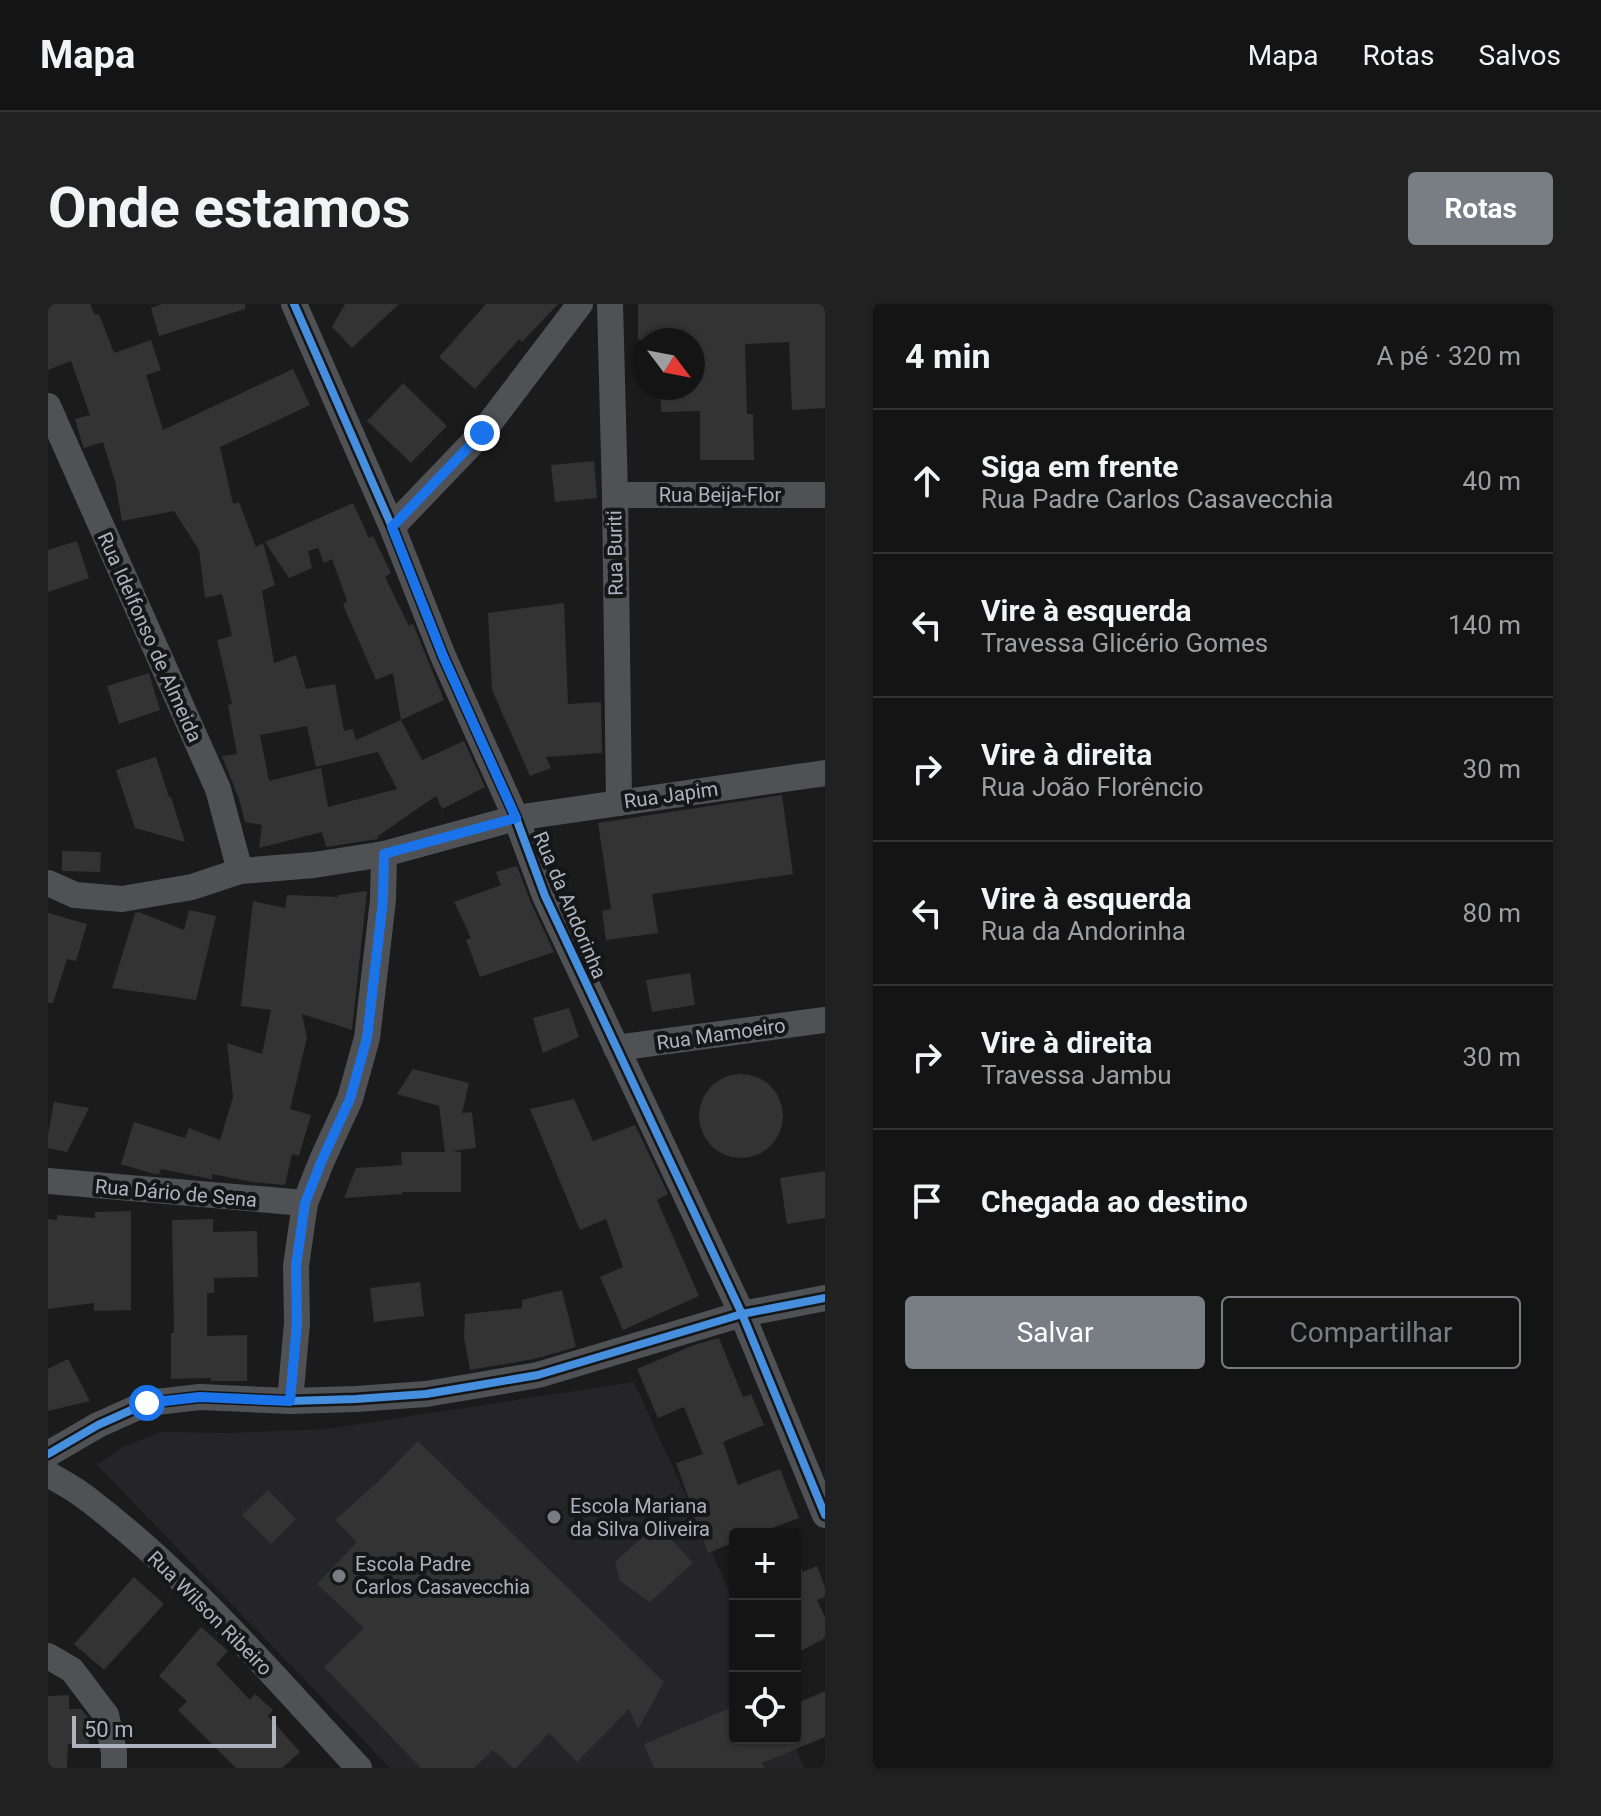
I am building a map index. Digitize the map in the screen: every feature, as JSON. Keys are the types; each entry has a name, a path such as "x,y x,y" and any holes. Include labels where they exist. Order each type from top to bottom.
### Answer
{"street":[{"name":"Rua da Andorinha","path":"294,304 392,527 443,656 516,818 545,896 742,1314 825,1515"},
{"path":"392,527 482,433 580,304"},
{"name":"Rua Buriti","path":"610,304 619,803"},
{"name":"Rua Idelfonso de Almeida","path":"48,406 218,789 240,871"},
{"name":"Rua Beija-Flor","path":"615,495 825,495"},
{"name":"Rua Japim","path":"48,883 75,895 122,899 192,887 240,871 314,865 384,854 516,818 825,773"},
{"path":"290,1401 297,1323 296,1266 305,1203 350,1099 367,1038 383,900 384,854"},
{"name":"Rua Mamoeiro","path":"616,1048 825,1020"},
{"name":"Rua Dário de Sena","path":"48,1181 305,1203"},
{"path":"48,1454 98,1425 147,1403 200,1397 290,1401 426,1394 538,1375 742,1314 825,1298"},
{"name":"Rua Wilson Ribeiro","path":"48,1474 88,1499 168,1567 359,1768"},
{"path":"48,1656 72,1670 106,1715 114,1768"}],"shaded area":[{"path":"634,1382 729,1591 729,1744 794,1744 804,1768 390,1768 97,1465 123,1447 161,1432 327,1429"}],"building":[{"path":"48,304 90,304 95,315 99,314 114,353 151,340 161,370 146,375 163,430 293,369 310,405 220,447 233,504 239,502 256,547 263,543 275,585 262,591 274,663 296,655 306,689 335,684 344,731 353,729 356,740 401,720 422,760 464,741 485,787 442,809 436,796 378,836 378,839 326,847 322,832 259,848 262,825 245,822 222,756 237,754 228,705 232,704 217,640 232,636 222,594 205,598 199,550 174,511 122,521 115,481 103,442 83,446 75,419 90,415 71,361 48,370","holes":["307,726 316,767 378,752 397,789 328,807 321,768 269,781 260,735"]},
{"path":"162,304 245,304 245,309 159,336 151,308"},
{"path":"345,304 399,304 352,348 332,327"},
{"path":"486,304 558,304 522,342 519,339 475,389 439,357"},
{"path":"638,304 825,304 825,408 792,410 789,342 745,344 747,414 753,414 754,460 700,460 700,411 661,412 660,400 705,400 705,328 638,328"},
{"path":"403,383 447,426 411,463 367,421"},
{"path":"594,461 597,498 555,502 551,465"},
{"path":"353,503 369,538 373,536 391,573 385,577 409,626 413,624 444,700 401,720 393,673 376,680 343,605 347,601 332,559 324,563 318,548 308,551 312,568 289,578 265,542"},
{"path":"77,541 89,578 48,592 48,550"},
{"path":"564,603 568,704 601,702 602,753 546,757 551,768 530,776 492,690 488,613"},
{"path":"149,673 160,710 119,724 107,686"},
{"path":"156,757 185,842 135,828 116,770"},
{"path":"782,795 793,874 652,894 658,933 606,940 602,911 611,909 598,823"},
{"path":"62,851 101,852 100,872 62,871"},
{"path":"517,866 554,952 480,977 466,940 471,938 454,902 501,885 496,872"},
{"path":"367,891 352,1030 302,1014 307,1038 290,1109 311,1115 299,1156 292,1154 285,1185 212,1174 211,1179 161,1169 159,1174 154,1174 121,1164 134,1122 185,1138 189,1128 220,1140 233,1097 227,1043 262,1054 271,1010 241,1006 253,901 285,908 287,895 338,897"},
{"path":"189,910 216,916 196,1000 112,988 135,913 184,930"},
{"path":"48,913 87,924 76,961 67,959 53,1003 48,1003"},
{"path":"690,973 695,1005 652,1012 646,980"},
{"path":"569,1008 579,1037 543,1053 533,1018"},
{"path":"413,1069 469,1083 462,1113 472,1112 476,1148 452,1151 461,1152 461,1192 402,1192 344,1198 356,1168 402,1165 401,1152 445,1152 439,1106 397,1094"},
{"path":"741,1074 757,1077 771,1086 780,1100 783,1116 780,1132 771,1146 757,1155 741,1158 725,1155 711,1146 702,1132 699,1116 702,1100 711,1086 725,1077"},
{"path":"574,1099 593,1141 635,1125 668,1194 657,1200 699,1296 623,1330 600,1277 623,1267 606,1219 580,1230 530,1109"},
{"path":"54,1102 89,1108 67,1152 48,1148"},
{"path":"825,1171 825,1218 787,1224 780,1178"},
{"path":"131,1211 131,1310 94,1311 94,1303 48,1309 48,1219 57,1220 57,1215 95,1218 95,1212"},
{"path":"213,1219 213,1232 257,1231 258,1277 214,1278 214,1293 207,1293 207,1336 247,1335 247,1381 171,1379 171,1333 174,1333 172,1220"},
{"path":"420,1282 424,1316 374,1322 370,1288"},
{"path":"562,1290 576,1347 534,1359 470,1370 464,1337 465,1314 522,1308 522,1300"},
{"path":"719,1338 743,1397 751,1394 764,1425 723,1442 738,1485 780,1469 799,1518 772,1528 729,1528 729,1544 708,1553 676,1463 703,1454 684,1407 658,1418 637,1369"},
{"path":"68,1359 90,1401 48,1411 48,1369"},
{"path":"418,1441 664,1682 638,1729 629,1709 577,1762 549,1733 516,1768 493,1750 474,1768 421,1768 324,1667 364,1628 317,1584 357,1542 335,1520"},
{"path":"268,1490 296,1519 271,1544 242,1515"},
{"path":"657,1524 693,1563 650,1602 620,1581 615,1562"},
{"path":"817,1566 825,1587 825,1597 817,1600 825,1617 825,1638 801,1651 801,1568 803,1572"},
{"path":"134,1577 164,1604 104,1670 74,1644"},
{"path":"201,1627 228,1651 216,1664 250,1700 255,1694 273,1710 268,1716 300,1752 282,1768 236,1768 178,1710 187,1701 159,1676"},
{"path":"825,1691 825,1737 762,1763 764,1768 654,1768 644,1744 729,1709 729,1744 801,1744 801,1701"},
{"path":"69,1695 69,1709 81,1709 88,1718 89,1744 68,1744 67,1768 48,1768 48,1696"}],"cycle path":[{"path":"294,304 392,527 443,656 516,818 545,896 742,1314 825,1515"},
{"path":"48,1454 98,1425 147,1403 200,1397 290,1401 426,1394 538,1375 742,1314 825,1298"}],"place":[{"name":"Escola Mariana da Silva Oliveira","path":"554,1517"},
{"name":"Escola Padre Carlos Casavecchia","path":"339,1576"}],"route":[{"path":"147,1403 200,1397 290,1401 297,1323 296,1266 305,1203 350,1099 367,1038 383,900 384,854 516,818 443,656 392,527 482,433"}]}
